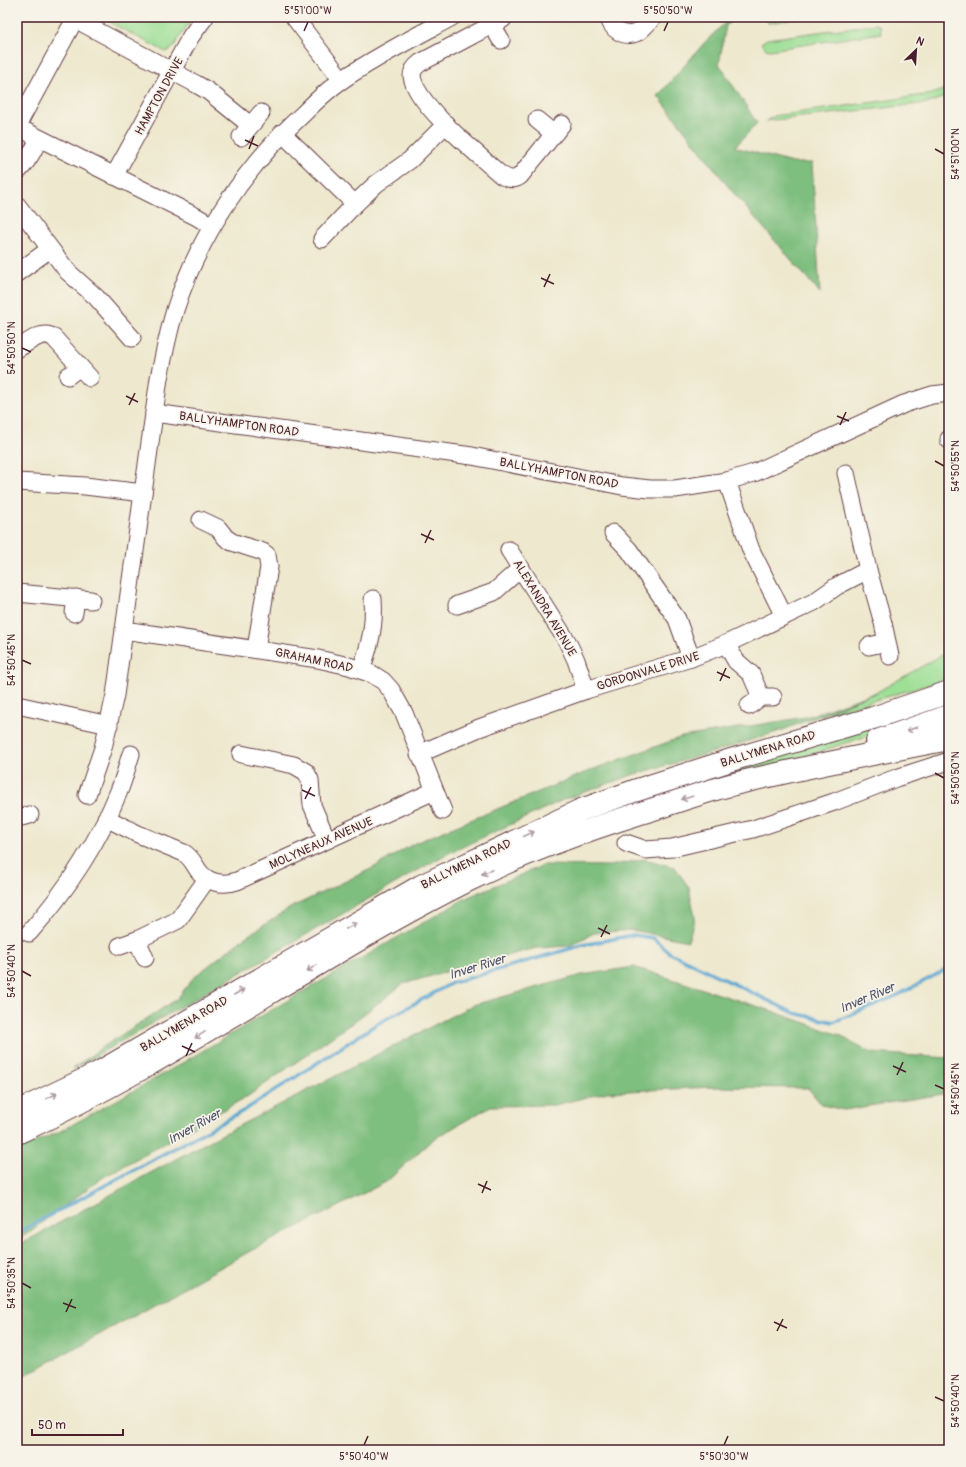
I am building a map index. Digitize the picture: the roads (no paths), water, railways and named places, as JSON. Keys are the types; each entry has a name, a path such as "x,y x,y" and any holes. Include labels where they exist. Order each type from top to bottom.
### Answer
{"highway":[{"name":"BALLYMENA ROAD","path":"17,1112 98,1073 421,886 581,810 634,791 731,760 873,718 949,692"},
{"path":"724,786 843,752 915,729 949,716"},
{"name":"BALLYMENA ROAD","path":"17,1133 63,1112 126,1078 375,930 471,879 537,849 597,826 724,786 830,762 949,739"}],"street":[{"name":"HAMPTON DRIVE","path":"114,176 191,36 205,17"},
{"path":"294,17 342,80"},
{"path":"87,795 101,758 109,725 124,630 154,413 166,345 176,309 198,254 212,226 243,179 282,132 330,88 379,57 452,17"},
{"path":"609,17 610,23 614,29 620,33 629,34 637,33 653,17"},
{"path":"212,226 17,127 73,18 93,22 208,91 251,125"},
{"path":"501,40 498,22 423,61 413,70 413,80 429,106 446,124 501,175 511,179 516,179 520,176 558,129 537,120"},
{"path":"322,239 356,204 382,180 410,160 446,124"},
{"path":"282,132 356,204"},
{"path":"17,172 24,166 39,139"},
{"path":"17,205 68,272 96,297 132,338"},
{"path":"17,273 50,249"},
{"path":"17,349 41,335 48,334 55,339 79,374"},
{"name":"BALLYHAMPTON ROAD","path":"154,413 472,456 636,487 675,489 727,481 754,473 904,404 932,395 949,394"},
{"path":"846,473 888,649 869,646"},
{"path":"727,481 751,550 784,616"},
{"path":"17,482 85,486 143,493"},
{"path":"201,520 218,528 226,538 232,542 263,552 267,555 269,567 256,649"},
{"path":"613,533 629,550 677,619 692,658"},
{"name":"ALEXANDRA AVENUE","path":"509,550 572,650 586,690"},
{"path":"457,605 494,592 521,568"},
{"name":"GORDONVALE DRIVE","path":"419,754 479,728 586,690 692,658 726,644 814,602 841,584 868,570"},
{"path":"17,593 80,603"},
{"path":"361,670 369,646 374,621 373,599"},
{"name":"GRAHAM ROAD","path":"124,630 318,659 361,670 376,676 383,681 396,697 404,713 442,811"},
{"path":"726,644 736,661 751,674 761,700"},
{"path":"17,705 109,725"},
{"path":"37,929 80,866 106,818 119,791 131,754"},
{"path":"241,754 294,765 306,772 310,780 312,805 327,840"},
{"path":"626,843 646,850 672,848 753,829 834,802 896,778 949,761"},
{"name":"MOLYNEAUX AVENUE","path":"207,879 221,884 232,883 434,792"},
{"path":"106,818 138,834 187,854 199,872 207,879 178,920 137,940 120,946"},
{"path":"137,940 145,958"}],"waterway":[{"name":"Inver River","path":"17,1233 245,1110 377,1024 452,983 583,945 633,935 653,938 670,953 794,1013 833,1022 896,996 949,968"}]}
